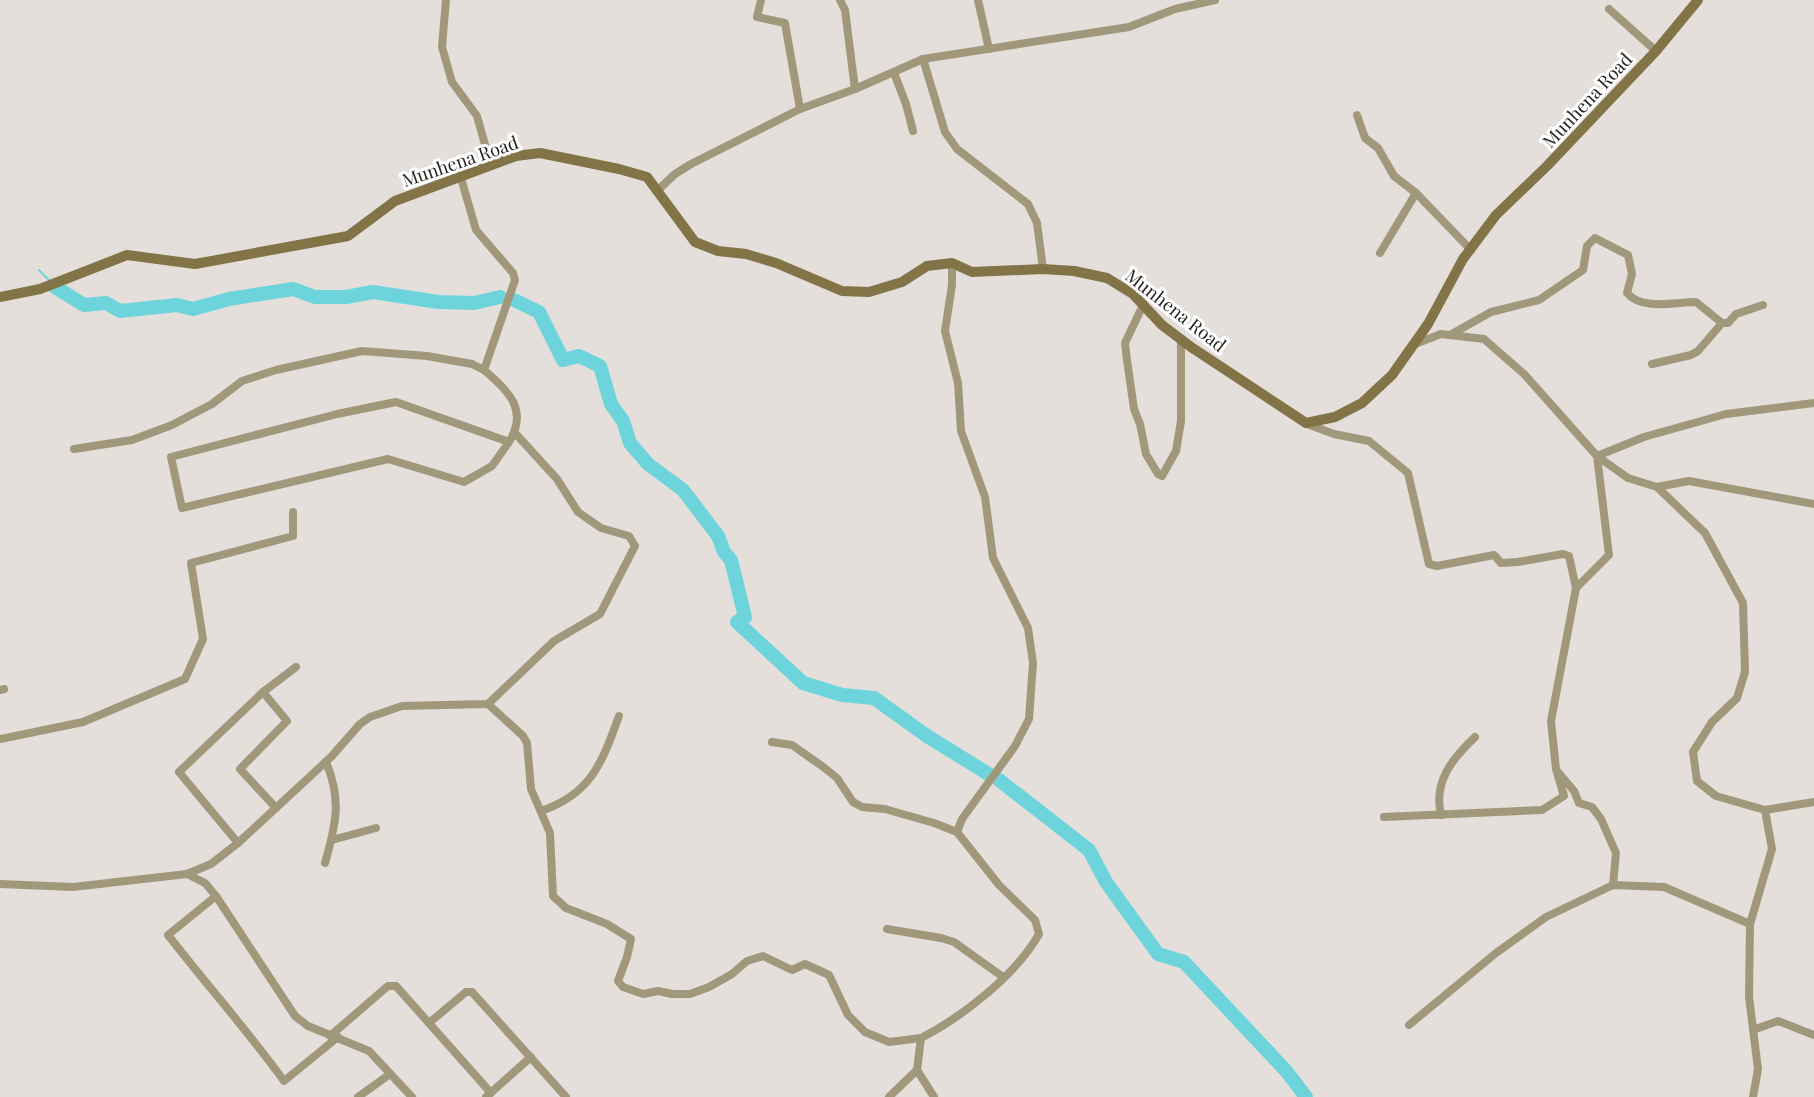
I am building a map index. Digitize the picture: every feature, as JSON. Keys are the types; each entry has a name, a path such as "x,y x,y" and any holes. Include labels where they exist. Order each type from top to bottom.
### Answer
{"street":[{"path":"446,0 442,46 452,82 477,116 491,166"},
{"path":"761,0 757,18 785,23 800,109"},
{"path":"840,0 845,10 855,89"},
{"path":"978,0 988,49"},
{"path":"657,191 675,174 691,164 800,109 855,89 923,59 1130,27 1175,9 1215,0"},
{"name":"Munhena Road","path":"0,297 40,290 127,255 195,264 348,236 395,201 516,156 540,153 647,177 695,242 718,251 746,254 776,263 843,291 869,292 903,282 927,266 952,263 972,272 1043,269 1074,271 1107,278 1133,294 1162,325 1181,339 1306,423 1335,417 1362,403 1392,375 1428,324 1463,259 1496,215 1547,166 1656,51 1698,0"},
{"path":"1609,9 1656,51"},
{"path":"923,59 945,132 957,149 1028,204 1037,223 1043,269"},
{"path":"894,73 913,131"},
{"path":"1358,115 1365,138 1378,148 1394,176 1416,194 1471,250"},
{"path":"461,178 476,230 513,273 515,280 484,370"},
{"path":"1380,253 1416,194"},
{"path":"1450,335 1491,312 1539,300 1583,270 1587,246 1595,238 1628,255 1632,274 1627,293 1632,299 1660,306 1677,302 1696,302 1722,323"},
{"path":"952,263 952,285 945,331 958,383 962,431 985,497 993,558 1028,628 1033,663 1029,719 1009,755 962,819 957,831"},
{"path":"1143,305 1125,343 1134,409 1140,424 1146,454 1158,474 1162,476 1176,451 1181,421 1181,339"},
{"path":"1652,364 1691,355 1698,351 1722,323 1728,322 1736,314 1763,305"},
{"path":"1414,344 1441,334 1484,339 1524,374 1597,456 1628,478 1656,487 1705,533 1743,603 1745,672 1737,698 1712,722 1693,752 1697,781 1716,796 1765,810 1814,802"},
{"path":"74,449 132,440 172,425 212,404 242,381 276,370 362,351 427,356 472,364 484,370 505,388 517,409 515,433 509,442 492,466 464,482 388,459 182,508 171,457 337,414 396,402 509,442"},
{"path":"1597,456 1644,437 1726,414 1814,403"},
{"path":"1306,423 1334,434 1369,441 1408,473 1429,564 1437,566 1494,555 1501,563 1518,562 1563,554 1569,556 1576,588 1551,721 1556,769 1564,796 1542,810 1384,818"},
{"path":"0,884 74,887 188,874 211,864 238,843 326,762 360,724 370,717 402,706 488,704 554,641 600,614 635,546 629,536 601,528 578,512 557,479 515,433"},
{"path":"1576,588 1609,555 1597,456"},
{"path":"1656,487 1689,481 1814,504"},
{"path":"0,739 83,722 185,679 203,639 191,563 294,536 293,512"},
{"path":"238,843 179,772 263,692 296,666"},
{"path":"263,692 287,721 240,770 276,808"},
{"path":"488,704 523,736 527,743 531,789 550,833 553,896 566,908 607,924 631,939 618,981 623,987 642,994 658,991 690,994 709,987 732,974 747,961 763,956 792,970 805,963 829,975 848,1015 865,1032 890,1042 921,1038 949,1024 1030,950 1039,934 1035,920 999,885 957,831 885,809 862,807 853,802 837,778 822,766 792,745 772,742"},
{"path":"541,811 559,805 572,796 593,775 605,754 619,716"},
{"path":"1441,815 1437,799 1445,774 1457,754 1475,737"},
{"path":"325,863 336,825 337,804 332,777 326,762"},
{"path":"1556,769 1574,791 1579,803 1592,807 1601,819 1616,853 1613,885"},
{"path":"1753,1097 1758,1069 1749,997 1750,924 1772,849 1765,810"},
{"path":"332,840 376,828"},
{"path":"188,874 205,883 216,897 295,1016 308,1026 369,1051 412,1097"},
{"path":"1409,1025 1496,953 1546,917 1613,885 1664,887 1750,924"},
{"path":"216,897 168,935 258,1045 284,1081 388,986 396,986 489,1095 531,1057"},
{"path":"887,929 954,942 1003,977"},
{"path":"429,1023 466,992 472,992 566,1097"},
{"path":"1753,1030 1778,1021 1814,1035"},
{"path":"889,1097 917,1070 921,1038"},
{"path":"917,1070 934,1097"},
{"path":"358,1097 390,1074"}],"waterway":[{"path":"39,270 49,280"},
{"path":"55,287 84,305 106,303 120,311 177,305 193,309 229,299 293,289 315,297 346,297 373,292 438,302 474,303 500,297"},
{"path":"514,300 539,312 563,360 579,356 600,366 611,404 623,421 630,443 648,464 683,490 718,536 724,552 731,560 745,617 737,622 803,683 842,695 874,698 927,736 990,775"},
{"path":"999,780 1089,850 1106,882 1158,954 1184,962 1287,1072 1306,1097"}]}
